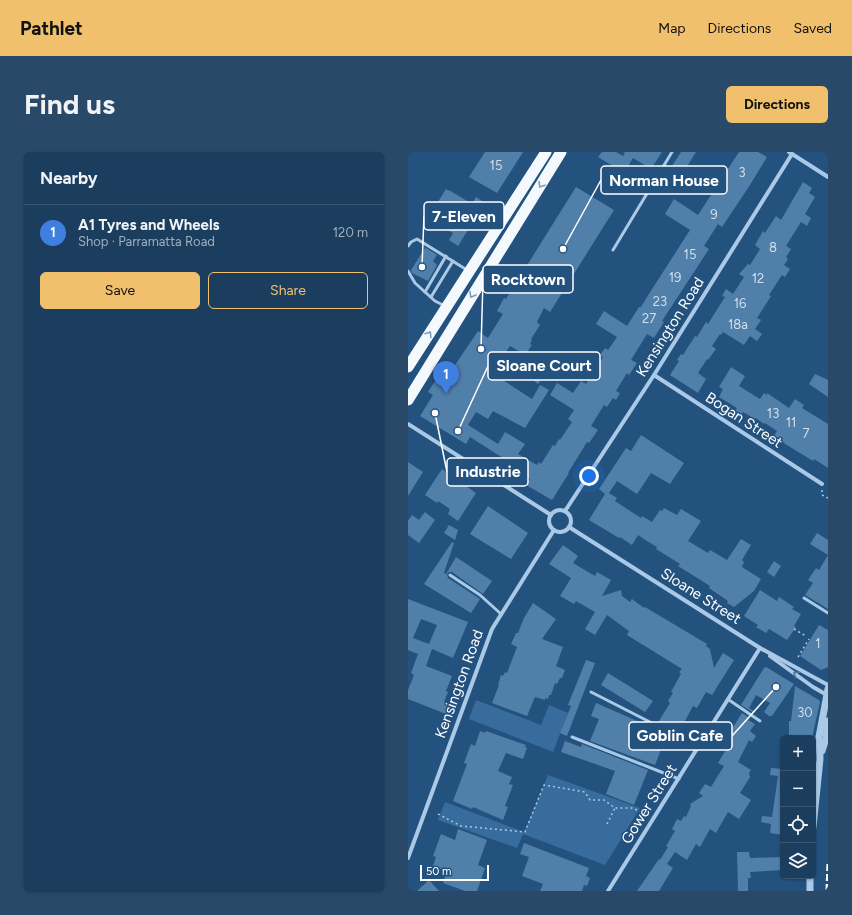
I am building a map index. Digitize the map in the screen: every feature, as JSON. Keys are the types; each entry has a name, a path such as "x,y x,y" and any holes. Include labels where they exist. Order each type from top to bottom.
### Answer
{"highway":[{"path":"408,367 546,152"},
{"path":"408,400 561,152"}],"street":[{"path":"791,153 828,177"},
{"name":"Kensington Road","path":"565,511 654,375 791,153"},
{"name":"Bogan Street","path":"654,375 822,484"},
{"path":"408,424 551,515"},
{"path":"559,510 565,511 570,516 569,527 564,531 554,530 550,524 551,515 559,510"},
{"name":"Sloane Street","path":"569,527 760,648 828,685"},
{"name":"Kensington Road","path":"408,858 492,629 554,530"},
{"name":"Sloane Street","path":"760,648 813,687 828,693"},
{"name":"Gower Street","path":"608,891 729,700 760,648"},
{"path":"815,807 820,759 820,737 828,693"},
{"path":"820,759 826,738 828,721"},
{"path":"810,879 810,891"}],"lane":[{"path":"613,250 672,152"},
{"path":"408,246 411,242 417,239 469,272"},
{"path":"425,292 446,256"},
{"path":"431,297 453,261"},
{"path":"409,271 415,283 431,297 447,307"},
{"path":"450,575 480,596 501,614"},
{"path":"804,598 828,613"},
{"path":"591,692 699,747"},
{"path":"729,700 760,721"},
{"path":"572,737 679,779"}],"path":[{"path":"822,484 822,495 828,498"},
{"path":"794,629 806,636"},
{"path":"798,657 809,639"},
{"path":"438,814 461,826 524,832 544,785 585,792 590,800 604,800 615,808 632,808 642,812"},
{"path":"607,824 615,808"}],"shaded area":[{"path":"476,700 541,725 549,705 568,713 553,752 469,719"},
{"path":"548,775 640,808 605,865 523,834 517,848 438,820 445,802 524,832"}],"building":[{"path":"485,152 523,152 497,193 469,177"},
{"path":"602,152 616,152 623,156 625,153 623,152 662,152 651,169 633,158 624,173 598,157"},
{"path":"681,152 696,152 683,173 672,166"},
{"path":"739,152 758,152 767,157 722,227 718,224 704,246 709,249 662,321 664,322 654,338 647,334 631,360 637,363 629,375 627,373 616,391 620,393 616,400 613,398 607,407 604,405 591,426 598,430 589,443 587,442 552,500 526,485 530,479 505,462 506,460 470,437 466,444 420,416 433,395 428,392 437,378 445,383 453,368 478,331 488,338 503,314 497,311 504,298 506,299 576,187 614,210 550,312 544,308 537,322 540,325 531,339 530,344 532,345 525,355 510,346 499,363 501,365 495,375 532,399 540,385 549,390 525,428 493,411 488,419 476,412 468,425 498,444 505,432 525,444 518,454 537,465 539,462 541,464 553,445 555,446 559,439 560,440 572,422 568,419 574,410 550,395 557,383 573,393 581,381 586,384 603,357 600,355 605,348 608,350 617,337 596,324 604,311 627,326 639,307 641,307 690,230 665,214 674,199 698,215"},
{"path":"803,182 812,188 809,193 815,197 805,214 811,218 807,226 801,222 786,246 791,249 786,257 788,259 784,265 790,269 785,277 782,275 757,318 761,320 755,329 762,334 757,341 750,336 744,345 723,332 721,335 720,334 712,346 716,349 698,373 706,379 698,393 670,375 679,361 677,360 681,354 683,355 695,336 697,337 706,322 708,324 725,297 722,296 726,289 733,294 744,277 739,274 748,264 750,265 760,249 755,245 763,231 765,233 776,216 781,220"},
{"path":"446,189 472,204 476,197 485,203 458,246 449,240 453,233 428,218"},
{"path":"423,246 437,255 433,261 437,265 428,281 412,273 411,270 425,248"},
{"path":"731,367 745,376 739,386 760,399 764,393 767,395 767,393 789,408 795,399 804,405 802,408 828,424 828,468 814,459 813,461 773,437 777,431 756,418 755,419 743,412 742,415 735,411 737,408 719,397 723,389 719,387"},
{"path":"539,368 546,372 538,384 532,379"},
{"path":"815,374 828,380 828,397 809,384"},
{"path":"641,435 684,463 670,484 651,473 637,494 617,481 609,493 617,498 615,501 641,518 642,516 652,522 660,510 662,511 664,508 677,515 681,509 701,521 688,541 708,553 710,550 727,560 741,539 751,545 742,560 744,562 742,567 761,579 754,591 734,607 709,588 710,586 678,566 680,564 656,549 657,547 638,535 632,545 589,520 605,494 599,489 626,448 631,451"},
{"path":"408,462 423,472 408,496"},
{"path":"442,469 476,493 458,521 448,514 450,509 425,495"},
{"path":"488,506 528,533 511,559 470,534"},
{"path":"425,512 435,520 419,543 408,535 408,521 412,515 419,520"},
{"path":"449,525 458,530 455,540 444,533"},
{"path":"817,533 828,540 828,555 810,544"},
{"path":"452,542 454,543 444,573 446,574 456,557 492,581 483,594 452,572 447,574 448,578 480,599 471,613 424,584"},
{"path":"563,545 578,556 573,563 595,576 597,572 611,580 602,596 621,590 622,596 630,602 632,599 644,608 645,607 707,644 706,646 710,649 714,668 723,653 734,660 712,695 706,692 697,708 693,706 685,721 689,724 682,735 659,721 670,703 668,701 673,693 671,692 681,674 679,672 682,669 627,635 629,631 607,615 595,635 585,629 595,612 576,601 574,604 560,596 571,578 549,564"},
{"path":"828,555 828,609 805,595 813,583 808,580 816,568 819,570"},
{"path":"774,561 781,566 774,577 767,572"},
{"path":"760,590 777,601 779,597 794,607 792,609 801,614 794,626 796,627 787,640 769,629 766,633 756,627 758,625 744,616"},
{"path":"408,599 468,622 453,658 432,649 426,666 452,676 446,691 448,692 444,702 450,704 446,714 408,699 408,690 414,675 411,673 418,654 408,650","holes":["421,619 437,625 429,644 413,638"]},
{"path":"533,603 556,619 542,639 563,647 556,666 565,670 562,678 560,678 557,684 555,683 548,699 545,698 545,700 535,697 527,716 492,703 501,675 503,676 505,672 507,673 517,647 511,644"},
{"path":"819,625 828,630 828,667 821,670 800,656"},
{"path":"586,660 595,663 567,736 560,733 571,706 568,705"},
{"path":"766,667 794,684 772,716 769,716 764,712 770,703 756,695 749,708 755,712 754,713 741,705"},
{"path":"608,673 653,701 645,712 601,685"},
{"path":"795,686 820,702 813,735 789,735 789,721 791,721"},
{"path":"596,703 667,734 655,765 590,741 599,719 591,716"},
{"path":"742,713 750,718 748,720 755,724 750,731 756,736 752,742 749,740 738,762 751,770 749,773 750,777 740,793 751,800 739,819 728,812 716,833 710,829 700,847 696,844 687,860 675,852 667,864 673,868 659,891 637,891 668,847 666,846 675,831 672,829 677,819 681,821 684,816 686,817 691,806 690,804 703,796 699,793 705,784 711,787 724,766 718,763 727,748 720,744 726,734 728,735"},
{"path":"480,731 485,733 486,731 526,745 525,747 527,748 523,759 506,753 498,771 512,777 509,784 513,785 505,806 508,807 503,820 473,807 472,809 453,801 467,764 464,763 471,744 475,746"},
{"path":"565,741 581,747 582,744 648,770 634,805 606,794 615,771 561,752"},
{"path":"771,768 780,769 780,835 770,833 771,824 761,822 762,816 772,817 778,776 770,775"},
{"path":"458,829 487,840 478,865 485,868 477,891 465,891 443,883 447,871 433,866 436,857 433,856 441,834 455,840"},
{"path":"524,843 589,868 586,876 590,878 587,886 584,885 582,891 540,891 543,884 522,876 529,857 520,854"},
{"path":"737,852 749,852 750,858 780,857 780,870 750,872 751,878 748,878 748,891 738,891"},
{"path":"429,880 439,891 417,891"}],"railway":[{"path":"827,891 828,861"}],"place":[{"name":"Norman House","path":"563,249"},
{"name":"7-Eleven","path":"422,267"},
{"name":"Rocktown","path":"481,349"},
{"name":"A1 Tyres and Wheels","path":"446,394"},
{"name":"Industrie","path":"435,413"},
{"name":"Sloane Court","path":"458,431"},
{"name":"Goblin Cafe","path":"776,687"}]}
